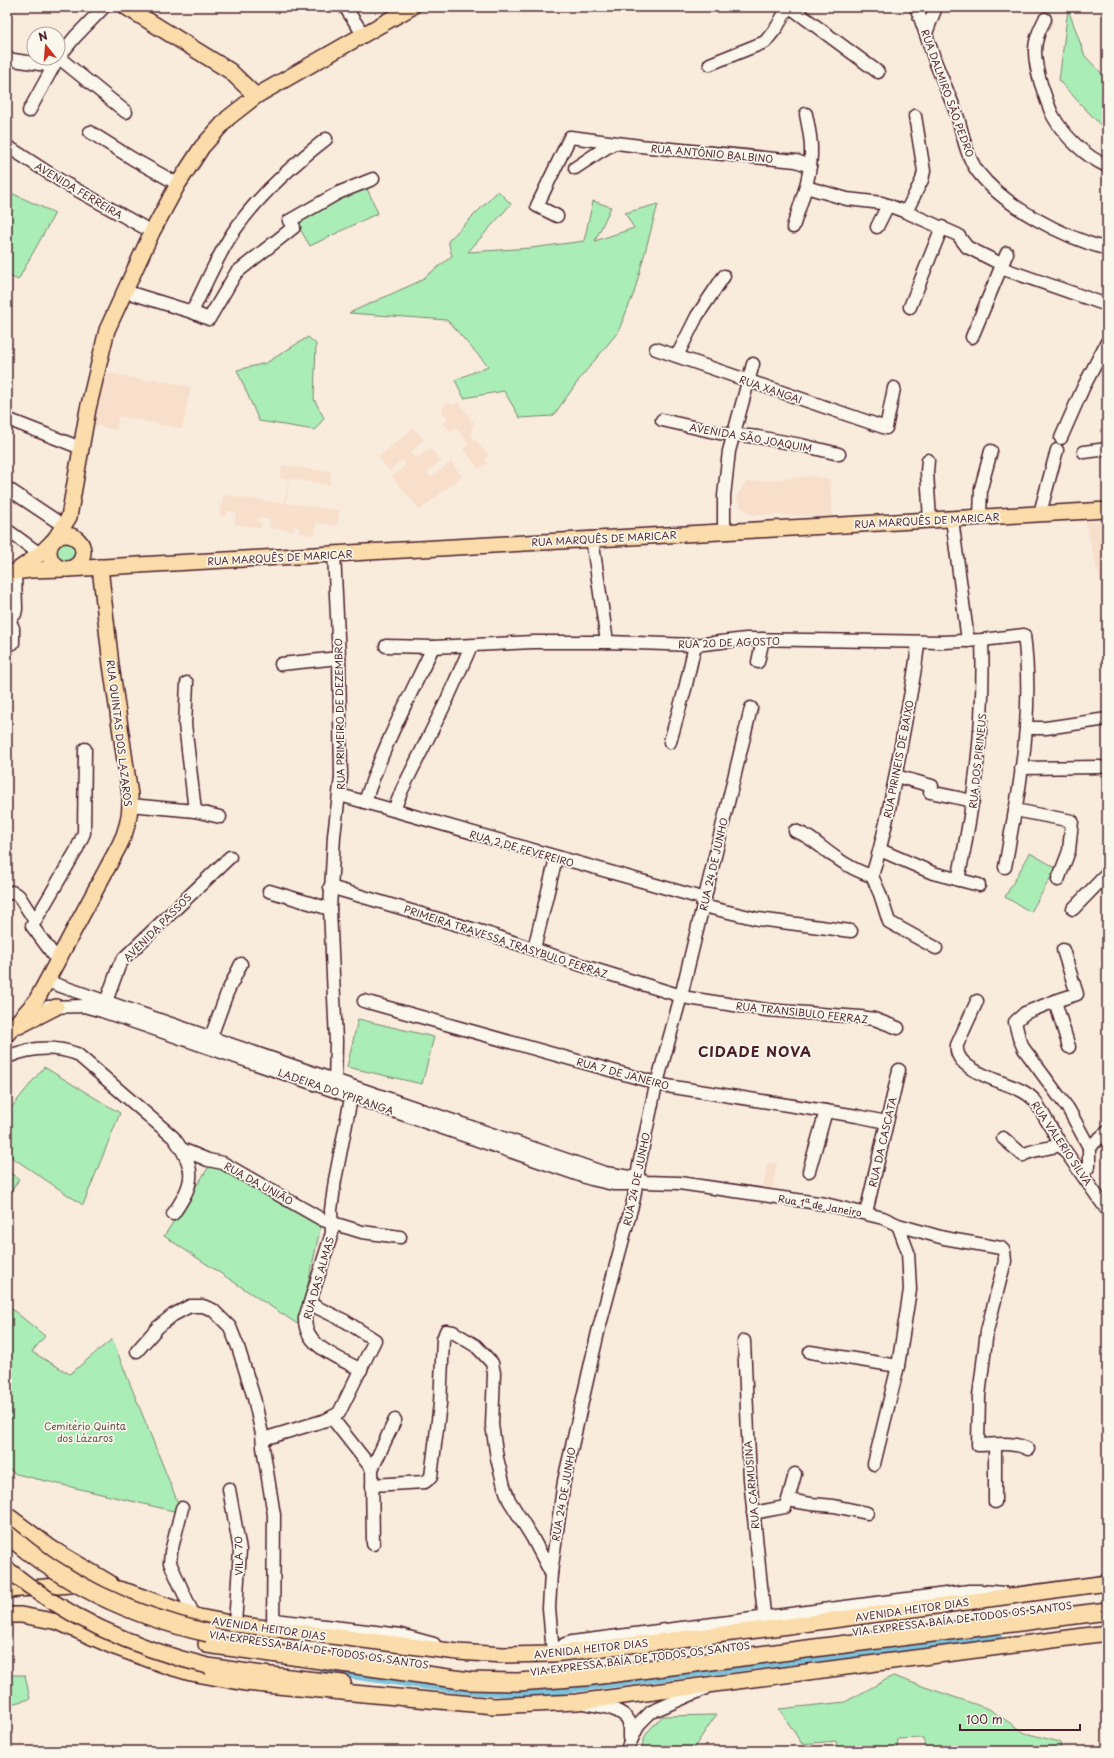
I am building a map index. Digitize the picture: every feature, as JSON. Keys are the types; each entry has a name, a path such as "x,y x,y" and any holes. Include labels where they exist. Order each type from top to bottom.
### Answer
{"highway":[{"name":"VIA EXPRESSA BAÍA DE TODOS OS SANTOS","path":"7,1534 40,1560 67,1578 94,1593 153,1618 207,1638 311,1649 471,1670 536,1671 1107,1600"},
{"name":"VIA EXPRESSA BAÍA DE TODOS OS SANTOS","path":"7,1549 62,1589 103,1610 149,1629 469,1681 518,1682 585,1677 931,1632 1107,1611"}],"main road":[{"path":"126,7 230,72 256,96"},
{"path":"12,575 40,554 54,540 64,535 78,540 83,552 80,561 73,567 66,569 55,565 49,556 49,551 54,540 67,521 94,380 107,330 152,232 178,184 202,147 212,134 228,118 256,96 412,7"},
{"name":"RUA MARQUÊS DE MARICAR","path":"12,575 66,569 334,553 1107,510"},
{"path":"67,521 81,546 100,567"},
{"name":"RUA QUINTAS DOS LAZAROS","path":"8,1033 36,1001 125,835 128,824 130,805 111,665 100,567"},
{"path":"8,1033 33,1018 56,1007"},
{"path":"7,1515 51,1548 129,1592"},
{"path":"7,1569 57,1605 98,1628 147,1649 173,1658 208,1666 262,1674 374,1687 432,1700"},
{"name":"AVENIDA HEITOR DIAS","path":"9,1588 96,1583 129,1592 194,1616 235,1624 274,1625 458,1652 553,1654 765,1623 1107,1584"},
{"path":"70,1584 62,1595 62,1611 77,1630"},
{"path":"7,1615 43,1619 77,1630 112,1646 164,1665 216,1678 273,1687 494,1706 577,1702 1107,1633"}],"street":[{"path":"66,48 104,7"},
{"path":"345,7 363,34"},
{"path":"710,64 765,42 770,37 789,7 878,72"},
{"name":"RUA DALMIRO SÃO PEDRO","path":"916,7 969,153 978,171 993,187 1023,211 1066,234 1107,249"},
{"path":"926,33 936,7"},
{"path":"1045,19 1038,36 1035,52 1037,71 1053,117 1064,132 1087,154 1107,166"},
{"path":"7,59 26,59"},
{"path":"29,111 54,66"},
{"path":"65,66 126,112"},
{"path":"793,227 806,187 810,166 811,140 806,114"},
{"path":"906,212 922,180 924,171 915,116"},
{"path":"90,132 133,159 178,184"},
{"name":"RUA ANTÔNIO BALBINO","path":"557,216 537,206 570,137 614,144 796,161 810,166"},
{"path":"192,312 225,245 243,219 275,182 326,139"},
{"path":"575,168 614,144"},
{"name":"AVENIDA FERREIRA","path":"7,146 61,181 152,232"},
{"path":"124,291 192,312 209,319 236,273 294,227 290,221 338,193 373,179"},
{"path":"806,187 848,198 878,202 906,212 958,234 970,250 999,263 1004,270 1107,305"},
{"path":"877,227 888,205"},
{"path":"910,307 942,227"},
{"path":"972,337 1007,253"},
{"path":"677,356 697,316 724,276"},
{"path":"1061,438 1083,388 1107,342"},
{"name":"RUA XANGAI","path":"656,349 886,428 894,388"},
{"path":"724,531 724,496 732,435 753,364"},
{"path":"7,419 81,448"},
{"name":"AVENIDA SÃO JOAQUIM","path":"662,420 732,435 758,437 794,443 839,454"},
{"path":"1084,452 1107,449"},
{"path":"1040,513 1057,450"},
{"path":"980,517 981,488 991,451"},
{"path":"928,460 927,472 930,520"},
{"path":"7,488 67,521"},
{"path":"952,519 968,641"},
{"path":"7,530 40,554"},
{"path":"592,538 607,642"},
{"name":"RUA PRIMEIRO DE DEZEMBRO","path":"334,553 339,658 341,776 330,887 336,1041 336,1085"},
{"path":"12,575 16,609 15,614 8,620 13,628 13,643"},
{"name":"RUA 20 DE AGOSTO","path":"386,646 471,646 533,642 607,642 696,645 735,639 918,642 968,641 1024,635 1028,681 1026,728"},
{"path":"758,662 763,639"},
{"name":"RUA DOS PIRINEUS","path":"958,880 971,821 983,702 982,640"},
{"name":"RUA PIRINEIS DE BAIXO","path":"872,876 880,850 896,776 915,669 918,642"},
{"path":"670,742 696,645"},
{"path":"394,810 402,790 446,702 471,646"},
{"path":"365,802 381,755 433,647"},
{"path":"281,664 339,658"},
{"path":"186,683 185,724 195,811"},
{"name":"RUA 24 DE JUNHO","path":"553,1654 549,1608 551,1573 564,1481 598,1332 639,1181 657,1083 681,996 751,708"},
{"path":"1004,867 1015,810 1026,728 1046,728 1107,719"},
{"path":"58,960 32,926 76,851 84,833 85,749"},
{"path":"1021,768 1100,768"},
{"path":"896,776 932,786 930,792 973,801"},
{"name":"RUA 2 DE FEVEREIRO","path":"340,795 758,919 851,931"},
{"path":"130,805 195,811 220,817"},
{"path":"1015,810 1072,821 1069,851 1058,880"},
{"path":"796,831 808,836 834,857 859,871 872,876 880,894 889,922 936,948"},
{"path":"880,850 921,869 979,885"},
{"name":"AVENIDA PASSOS","path":"104,1006 119,966 124,958 230,857"},
{"path":"534,949 556,858"},
{"path":"1073,910 1107,874"},
{"name":"PRIMEIRA TRAVESSA TRASYBULO FERRAZ","path":"330,887 534,949 681,996"},
{"path":"269,890 330,909"},
{"path":"7,894 12,892 16,893 35,921"},
{"path":"1063,950 1076,994 1055,1001 1019,1017 1015,1022 1024,1049 1069,1110 1089,1147 1091,1157 1089,1166 1083,1174"},
{"path":"209,1042 227,993 241,964"},
{"name":"LADEIRA DO YPIRANGA","path":"46,981 104,1006 603,1178 639,1181"},
{"name":"RUA TRANSIBULO FERRAZ","path":"681,996 767,1010 860,1017 898,1028"},
{"name":"LADEIRA DO YPIRANGA","path":"36,1001 47,1007 104,1006"},
{"name":"RUA VALERIO SILVA","path":"977,1001 957,1045 956,1051 958,1057 983,1076 1017,1088 1031,1097 1036,1102 1061,1145 1106,1205"},
{"path":"1055,1001 1069,1047"},
{"name":"RUA 7 DE JANEIRO","path":"364,1002 657,1083 886,1122"},
{"path":"7,1057 37,1048 64,1049 77,1054 172,1137 184,1150 190,1167 190,1180 186,1193 173,1214"},
{"name":"RUA DA CASCATA","path":"866,1213 899,1070"},
{"name":"RUA DAS ALMAS","path":"353,1091 335,1180 331,1210 332,1233 305,1324 308,1335 320,1347 361,1370"},
{"path":"809,1171 826,1111"},
{"path":"1089,1147 1107,1132"},
{"path":"1003,1138 1023,1156 1030,1152 1061,1145"},
{"name":"RUA DA UNIÃO","path":"184,1150 208,1160 222,1163 262,1187 278,1193 317,1217 362,1232 400,1237"},
{"name":"Rua 1ª de Janeiro","path":"639,1181 679,1183 825,1204 884,1218 898,1225 944,1238 1001,1248 1004,1251 1005,1261 987,1331 979,1396 977,1429 978,1445 995,1445"},
{"path":"874,1464 898,1366 908,1303 910,1279 908,1252 898,1225"},
{"path":"263,1439 332,1418 339,1412 346,1402 375,1340 345,1321 310,1304"},
{"path":"137,1350 158,1327 183,1309 196,1306 213,1310 230,1328 254,1398 263,1439 274,1515 274,1625"},
{"path":"372,1485 425,1482 430,1477 440,1404 442,1347 444,1334 446,1332 453,1332 476,1346 492,1363 493,1433 504,1486 509,1500 532,1537 551,1573"},
{"name":"RUA CARMUSINA","path":"744,1341 748,1441 753,1513 765,1623"},
{"path":"810,1352 898,1366"},
{"path":"332,1418 372,1470"},
{"path":"373,1544 372,1470 395,1420"},
{"path":"995,1502 995,1445 1014,1444 1028,1449"},
{"path":"753,1513 782,1508 787,1504 795,1474"},
{"name":"VILA 70","path":"229,1489 240,1550 235,1624"},
{"path":"788,1500 834,1506 867,1513"},
{"path":"182,1508 171,1552 170,1563 194,1616"},
{"path":"628,1749 638,1724 651,1712 717,1684"},
{"path":"577,1702 617,1711 627,1717 630,1730 628,1749"}],"shaded area":[{"path":"105,372 148,381 149,378 191,387 182,429 119,416 116,430 93,425"},
{"path":"458,402 475,424 472,426 471,435 489,456 485,459 487,463 479,469 463,449 469,444 456,428 451,432 443,423 448,419 442,412 444,405 447,403 455,405"},
{"path":"414,428 424,440 410,452 416,459 430,448 441,461 427,472 431,477 451,462 462,476 420,510 392,477 406,465 402,460 389,471 378,457"},
{"path":"282,465 331,472 330,485 289,479 286,503 339,510 337,526 316,523 315,535 299,533 300,527 295,526 294,531 269,528 270,520 258,518 257,521 262,522 261,528 235,524 236,512 227,511 226,516 220,515 223,495 284,503 288,479 280,478"},
{"path":"812,476 830,479 833,516 750,515 740,506 736,497 746,482"},
{"path":"1107,521 1107,608 1085,522"},
{"path":"768,1163 777,1163 772,1189 762,1189"}],"green space":[{"path":"1068,9 1085,56 1107,79 1107,132 1059,81"},
{"path":"365,184 378,213 310,246 294,219"},
{"path":"7,191 55,213 18,280 7,275"},
{"path":"498,191 511,204 468,252 531,248 584,241 593,201 611,207 595,241 634,228 625,213 658,204 634,293 618,332 581,377 553,416 520,418 504,391 464,398 455,380 488,366 447,320 349,313 420,281 452,256 448,241"},
{"path":"308,337 316,344 314,399 324,418 315,430 259,421 237,370 266,363"},
{"path":"66,540 74,543 77,551 74,559 66,562 58,559 55,551 58,543"},
{"path":"1030,853 1056,868 1031,912 1005,897"},
{"path":"358,1019 434,1037 422,1084 347,1067"},
{"path":"44,1067 120,1113 83,1205 7,1154 7,1113"},
{"path":"212,1162 321,1225 299,1325 164,1236"},
{"path":"7,1171 19,1179 7,1199"},
{"name":"Cemitério Quinta dos Lázaros","path":"7,1305 45,1336 32,1352 70,1374 112,1339 182,1513 16,1474 7,1468"},
{"path":"7,1675 25,1675 30,1699 7,1705"},
{"path":"893,1676 989,1709 1025,1733 1060,1742 1061,1751 969,1751 967,1746 953,1751 926,1751 923,1738 898,1739 897,1751 838,1751 836,1741 802,1744 779,1709 845,1702"},
{"path":"716,1715 693,1749 642,1749 642,1744 646,1735 663,1716"}],"waterway":[{"path":"323,1671 406,1683 462,1689 545,1692 998,1635"}],"district":[{"name":"CIDADE NOVA","path":"755,1051"}]}
